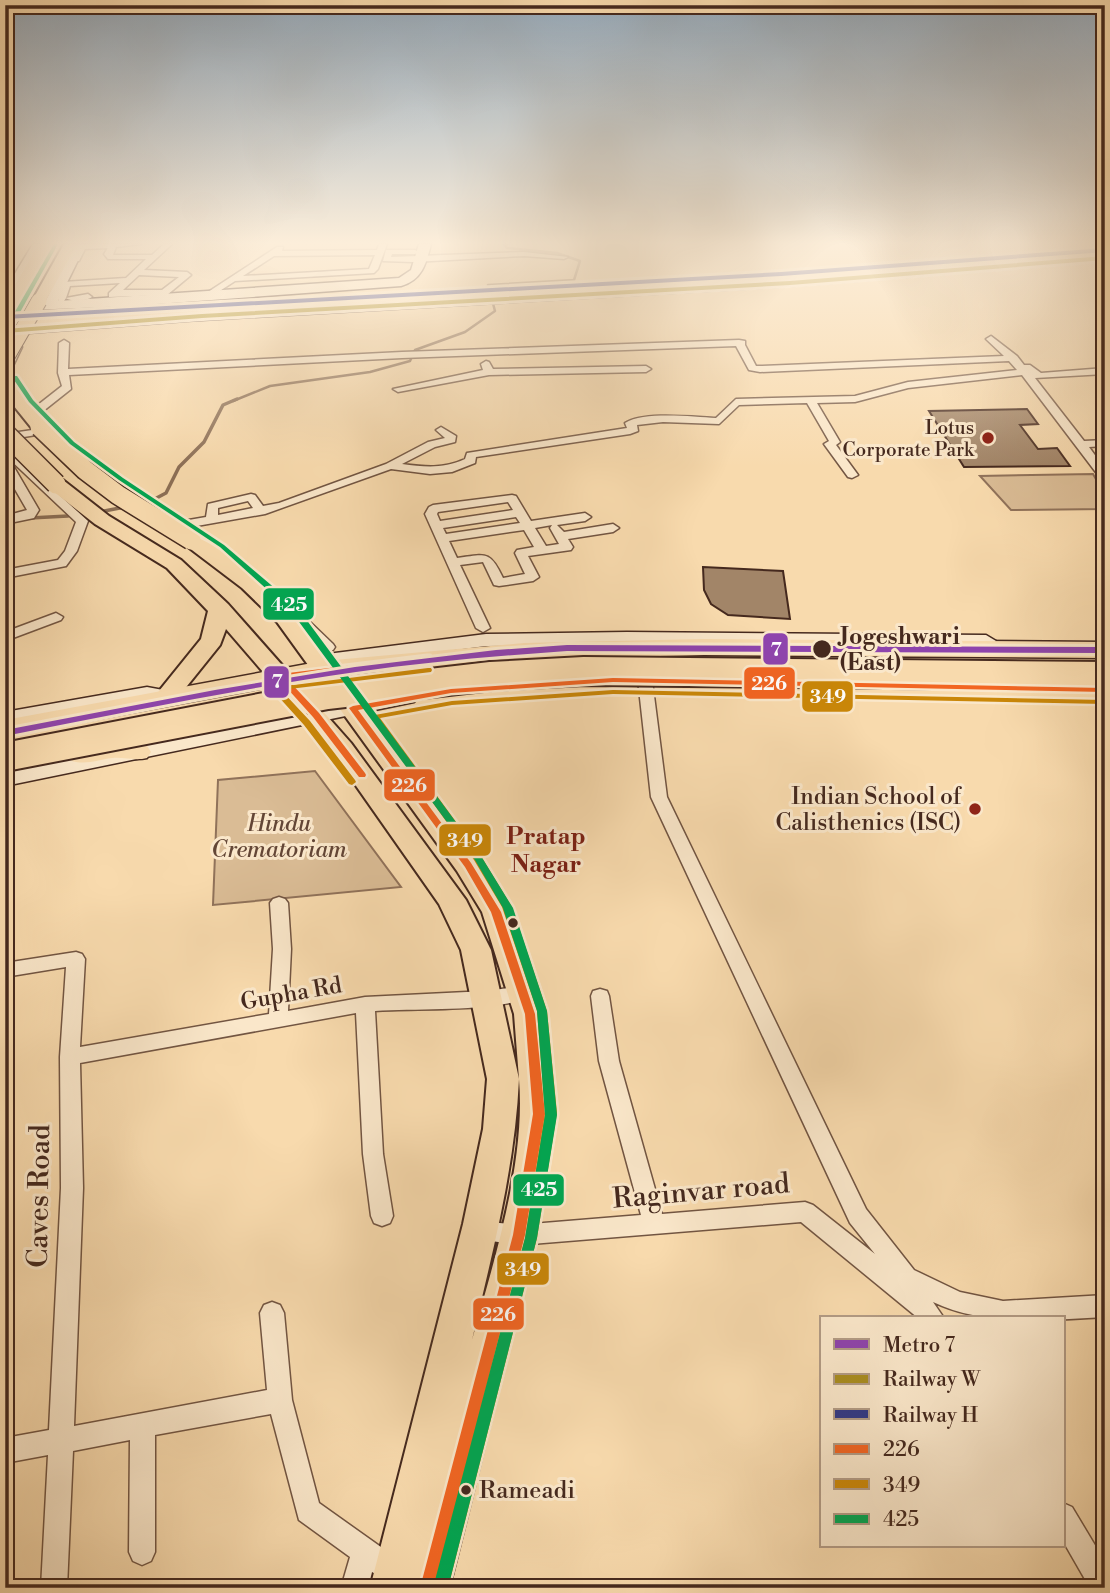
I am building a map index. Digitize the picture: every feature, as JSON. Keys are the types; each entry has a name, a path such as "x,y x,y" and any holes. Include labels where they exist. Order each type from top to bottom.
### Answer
{"highway":[{"path":"5,728 123,701 280,676 332,660 634,645 908,644 1105,650"},
{"path":"5,743 349,679 430,668 513,662 643,659 1105,664"},
{"path":"5,757 300,701 433,681 511,674 584,671 1105,676"},
{"path":"5,769 115,748 137,752"}],"main road":[{"path":"5,360 49,318"},
{"path":"5,384 40,427 85,470 118,495 196,539 250,583 332,660 353,708 468,865 496,912 530,1014 539,1114 519,1235 427,1588"},
{"path":"5,435 55,484 102,520 174,564 220,609 316,715 452,900 476,950 503,1079 500,1129 479,1231 394,1580"},
{"path":"167,696 212,640 220,609"},
{"path":"908,644 1105,643"}],"street":[{"path":"991,339 1025,370 1103,471"},
{"path":"38,410 66,387 62,373 64,342"},
{"path":"62,373 402,355 740,343 752,368 760,369 1105,371"},
{"path":"18,345 6,370 11,386 23,402 38,410 37,413 99,469 196,539 212,520 212,506 251,497 261,512 390,466 432,444 451,440 452,438 441,430"},
{"path":"482,352 489,372"},
{"path":"398,388 489,372 646,369"},
{"path":"544,370 545,382"},
{"path":"580,370 581,381"},
{"path":"390,466 430,471 452,469 471,461 471,456 630,431 634,429 629,423 663,419 719,421 736,402 855,399 908,385 1025,370"},
{"path":"811,401 835,442 829,444 852,475"},
{"path":"5,435 54,429"},
{"path":"1082,444 1105,443"},
{"path":"5,449 82,521 75,543 62,563 5,574"},
{"path":"5,462 33,510 30,515 5,520"},
{"path":"483,628 436,525 520,513 542,550"},
{"path":"443,538 585,517"},
{"path":"455,562 485,558 499,582 533,577 521,553 567,547 553,522"},
{"path":"561,536 613,528"},
{"path":"5,637 56,617"},
{"path":"332,660 437,630 621,624 873,628 908,644"},
{"path":"634,645 645,680 659,797 858,1216 906,1277 957,1302 1003,1312 1105,1306"},
{"path":"5,779 316,715 451,691 645,680 1105,690"},
{"path":"5,718 89,708"},
{"path":"278,1021 282,949 279,904"},
{"name":"Caves Road","path":"5,970 76,959 70,1057 72,1188 54,1588"},
{"name":"Gupha Rd","path":"70,1057 365,1004 487,998 523,993"},
{"path":"600,996 609,1061 655,1226"},
{"path":"365,1004 373,1154 382,1216"},
{"name":"Raginvar road","path":"479,1231 519,1235 805,1212 919,1303 931,1316"},
{"path":"272,1313 280,1400 308,1511 365,1551 394,1580"},
{"path":"5,1451 280,1400"},
{"path":"142,1552 143,1426"},
{"path":"1064,1518 1105,1588"},
{"path":"354,1588 365,1551"}],"green space":[{"path":"1093,474 1105,495 1105,509 1011,510 980,476"},
{"name":"Hindu Crematoriam","path":"315,771 401,887 213,905 218,780"}],"building":[{"name":"Lotus Corporate Park","path":"1027,409 1038,424 1020,425 1038,449 1057,448 1070,466 964,467 929,411"},
{"path":"703,567 783,571 790,619 728,615 711,604 704,590"}],"waterway":[{"path":"233,401 270,386 370,372 410,361 415,350 465,332 485,318"},
{"path":"149,502 166,493 179,467 204,442 223,405 237,399"},
{"path":"99,512 125,507"},
{"path":"30,518 68,516"}],"railway":[{"path":"5,334 218,318"}],"metro line":[{"name":"7","path":"5,733 285,680 496,653 567,648 1105,650"}],"rail line":[{"name":"W","path":"5,331 171,318"}],"transit line":[{"name":"425","path":"5,334 14,318"},
{"name":"425","path":"15,377 31,401 72,443 222,546 294,609 478,858 508,908 542,1011 551,1115 531,1238 440,1588"},
{"name":"226","path":"280,676 427,658"},
{"name":"349","path":"281,688 428,670"},
{"name":"226","path":"280,676 316,715 362,775"},
{"name":"226","path":"427,1588 519,1235 539,1114 530,1014 496,912 468,865 353,708 451,691 613,680 1105,690"},
{"name":"349","path":"271,684 307,723 352,782"},
{"name":"349","path":"440,1588 531,1238 551,1113 542,1011 507,907 478,858 375,717 452,703 613,692 1105,702"}],"place":[{"name":"Lotus Corporate Park","path":"988,438"},
{"name":"Jogeshwari (East)","path":"822,649"},
{"name":"Indian School of Calisthenics (ISC)","path":"975,809"},
{"name":"Rameadi","path":"466,1490"}],"district":[{"name":"Pratap Nagar","path":"546,850"}]}
